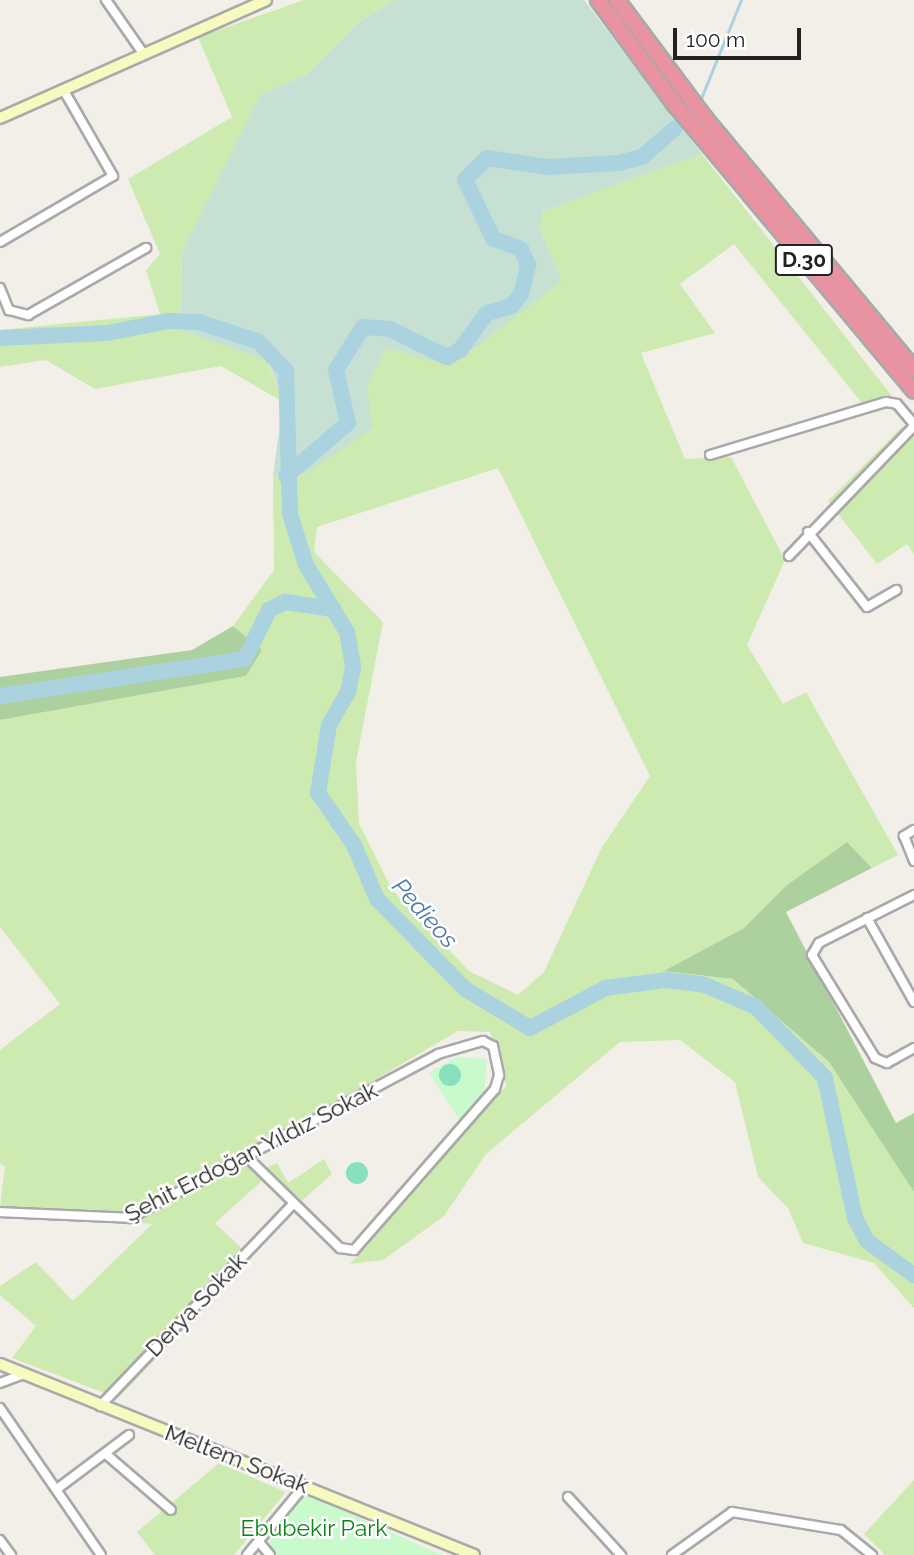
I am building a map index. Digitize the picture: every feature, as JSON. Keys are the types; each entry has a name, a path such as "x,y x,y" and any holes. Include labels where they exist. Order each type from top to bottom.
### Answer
{"highway":[{"name":"D.30","path":"598,0 676,106 699,123 914,369"},
{"name":"D.30","path":"617,0 686,94 699,123 914,391"}],"main road":[{"path":"0,118 266,0"},
{"name":"Meltem Sokak","path":"0,1364 21,1375 305,1485 474,1555"}],"street":[{"path":"106,0 143,53"},
{"path":"0,242 113,176 63,89"},
{"path":"0,288 9,310 28,315 146,248"},
{"path":"710,456 891,402 914,425 808,531 789,556"},
{"path":"808,531 867,607 896,590"},
{"path":"914,830 904,836 914,861"},
{"path":"914,895 819,943 812,955 875,1058 887,1063 914,1048"},
{"path":"867,918 914,1002"},
{"name":"Şehit Erdoğan Yıldız Sokak","path":"0,1212 116,1222 247,1157 438,1054 482,1041 492,1046 499,1075 495,1089 360,1245 348,1252 340,1248 293,1204"},
{"path":"247,1157 293,1204"},
{"name":"Derya Sokak","path":"100,1406 293,1204"},
{"path":"0,1383 21,1375"},
{"path":"0,1408 101,1555"},
{"path":"57,1489 107,1455 129,1435"},
{"path":"107,1455 171,1510"},
{"path":"247,1555 305,1485"},
{"path":"568,1497 621,1555"},
{"path":"672,1555 732,1512 841,1530 873,1555"},
{"path":"0,1539 11,1555"},
{"path":"259,1542 270,1555"}],"green space":[{"path":"304,0 395,0 360,21 306,75 261,94 182,252 180,330 267,360 283,402 221,366 95,389 46,360 0,367 0,330 160,314 146,270 160,254 128,179 232,117 198,37"},
{"path":"395,0 584,0 702,154 543,211 540,230 562,281 451,366 386,348 367,386 373,428 306,473 273,476 283,402 268,361 180,330 182,252 261,94 306,75 360,21"},
{"path":"702,154 892,396 865,407 734,244 680,284 715,333 641,353 685,459 731,457 785,560 747,645 783,704 806,692 898,855 872,868 847,842 787,885 744,928 666,971 733,979 829,1062 914,1191 914,1308 874,1263 803,1243 788,1208 758,1177 735,1082 680,1040 620,1042 486,1154 444,1216 383,1260 350,1264 506,1086 490,1032 458,1031 243,1157 264,1179 215,1223 252,1258 118,1398 12,1358 36,1326 0,1295 0,1286 36,1262 73,1301 152,1224 0,1207 5,1166 0,1164 0,1050 60,1004 0,927 0,720 246,676 262,650 233,626 274,570 273,476 306,473 386,347 562,281 540,230 543,211","holes":["498,468 650,776 602,847 544,972 518,995 469,971 392,890 359,823 356,762 383,622 314,552 317,527"]},
{"path":"903,426 914,438 914,554 907,544 877,564 828,501"},
{"path":"233,626 262,650 246,676 0,720 0,677 192,650"},
{"path":"847,842 872,868 786,912 896,1123 914,1113 914,1192 829,1062 733,979 664,971 744,928 787,885"},
{"path":"457,1057 487,1059 484,1095 460,1121 429,1073"},
{"path":"450,1064 458,1067 461,1075 458,1083 450,1086 442,1083 439,1075 442,1067"},
{"path":"324,1159 332,1174 297,1205 262,1170 277,1163 288,1183"},
{"path":"357,1162 365,1165 368,1173 365,1181 357,1184 349,1181 346,1173 349,1165"},
{"path":"219,1463 286,1492 234,1555 155,1555 137,1532"},
{"path":"914,1480 914,1555 885,1555 864,1534"},
{"name":"Ebubekir Park","path":"305,1494 442,1555 275,1555 268,1543"}],"waterway":[{"path":"700,101 741,0"},
{"path":"674,129 682,121"},
{"path":"286,476 348,423 336,370 363,327 390,329 447,357 460,350 487,313 511,306 521,294 528,265 521,249 493,238 465,180 487,158 548,167 619,163 642,157 674,129"},
{"path":"0,338 107,333 168,321 199,322 259,342 286,371 290,514 306,565 333,609"},
{"name":"Pedieos","path":"0,696 245,659 269,610 285,602 333,609 347,632 353,667 348,692 329,725 318,793 354,845 377,899 465,989 530,1028 606,988 666,980 705,985 756,1007 825,1078 855,1218 867,1241 914,1275"}]}
